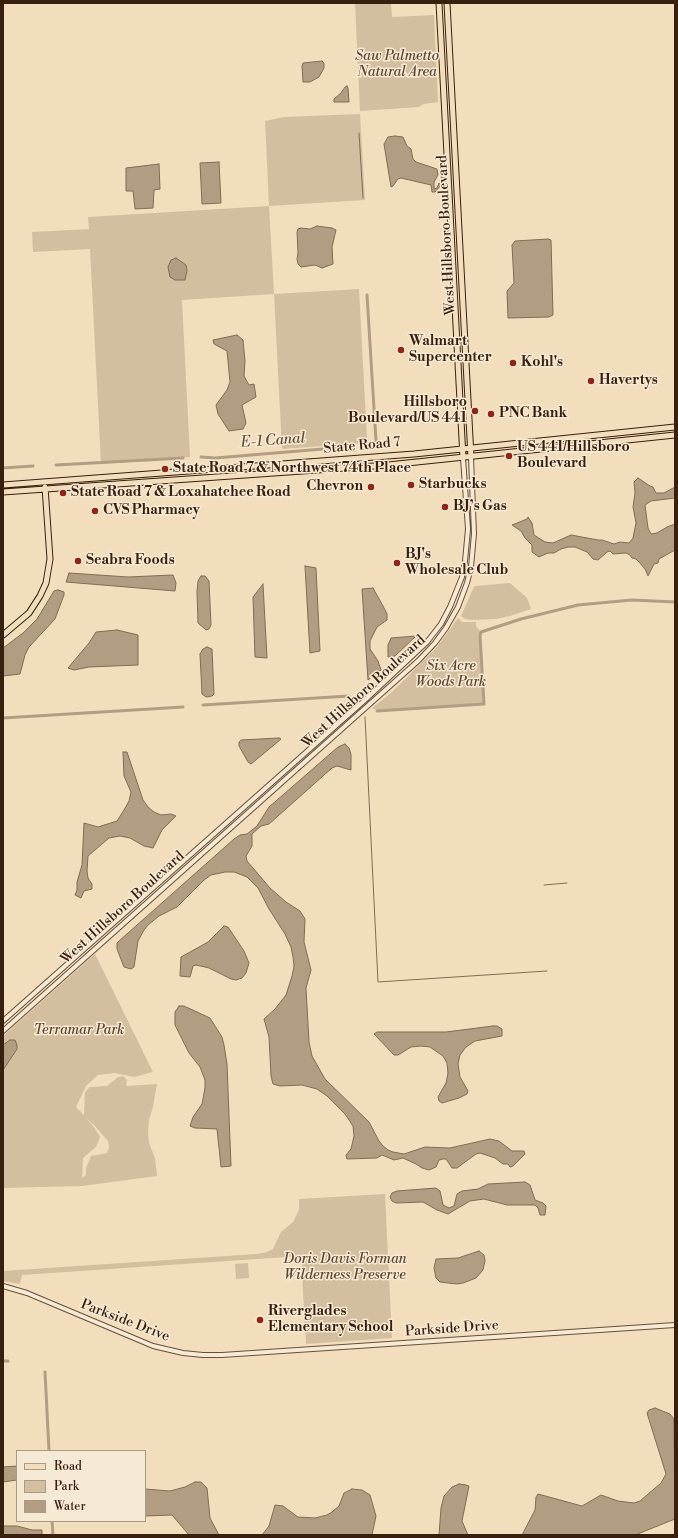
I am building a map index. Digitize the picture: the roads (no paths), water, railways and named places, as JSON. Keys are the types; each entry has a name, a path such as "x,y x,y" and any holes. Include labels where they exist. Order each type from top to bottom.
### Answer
{"main road":[{"name":"West Hillsboro Boulevard","path":"440,3 463,458"},
{"path":"440,3 443,11 448,17"},
{"name":"West Hillsboro Boulevard","path":"447,3 471,457"},
{"path":"440,15 443,16 448,28"},
{"path":"448,178 452,187 457,190"},
{"path":"449,193 455,200 458,220"},
{"path":"455,313 460,325 464,328"},
{"path":"456,325 460,329 464,338"},
{"name":"State Road 7","path":"3,485 193,472 463,449 675,427"},
{"path":"604,442 606,438 614,433"},
{"path":"581,445 594,435"},
{"name":"State Road 7","path":"3,492 463,458 675,435"},
{"path":"315,470 320,465 332,460"},
{"path":"192,479 198,474 211,470"},
{"path":"174,480 187,476 193,472"},
{"path":"3,635 28,613 40,596 46,583 50,559 45,482"}],"street":[{"name":"West Hillsboro Boulevard","path":"3,1031 418,661 435,643 458,607 468,580 474,550 471,457"},
{"name":"West Hillsboro Boulevard","path":"3,1021 420,650 447,614 462,577 468,537 463,458"},
{"path":"462,577 468,580"},
{"name":"Parkside Drive","path":"3,1286 27,1292 153,1346 183,1353 203,1355 224,1355 675,1326"}],"water":[{"path":"322,61 324,63 324,68 319,77 310,82 303,82 303,63"},
{"path":"347,86 349,102 334,102 334,99"},
{"path":"388,137 403,137 407,146 411,149 413,159 416,162 437,169 438,175 434,182 434,189 437,188 439,183 441,185 435,192 432,192 431,185 401,178 398,179 391,187 384,144"},
{"path":"219,162 221,203 202,204 200,163"},
{"path":"159,164 160,189 154,190 153,208 135,209 133,191 126,191 126,168"},
{"path":"317,226 336,230 332,247 333,264 322,268 315,265 301,267 298,264 297,259 298,229 310,229"},
{"path":"551,240 553,315 549,317 508,318 507,291 514,283 512,245 515,241"},
{"path":"176,258 186,265 187,270 185,280 175,280 170,277 168,267 171,260"},
{"path":"237,335 243,340 245,361 244,376 249,385 254,384 256,397 242,405 246,423 243,429 229,431 218,414 216,405 227,390 230,382 227,351 214,344 213,340"},
{"path":"638,478 653,487 656,493 664,493 675,487 675,498 651,501 645,505 648,528 651,534 657,533 675,524 675,550 659,559 658,563 654,564 648,576 645,569 639,562 626,553 613,554 610,551 598,560 593,559 587,552 575,547 568,547 539,557 532,552 532,545 521,531 512,525 527,519 528,517 532,523 534,535 545,542 553,543 571,535 602,540 614,544 620,542 629,543 633,538 636,523 633,507 635,493 634,482"},
{"path":"305,566 316,568 320,651 310,653"},
{"path":"69,573 128,577 173,575 176,583 175,591 66,582"},
{"path":"201,576 205,576 209,581 211,625 209,629 206,630 198,623 197,592 198,581"},
{"path":"263,584 267,658 255,657 253,597"},
{"path":"373,588 387,614 387,620 377,627 370,641 370,649 378,661 381,670 368,680 362,589"},
{"path":"58,590 64,592 64,595 55,619 29,647 25,655 20,674 3,676 3,648 23,633 37,619 54,591"},
{"path":"117,630 138,635 138,665 89,667 74,670 68,668 89,643 96,632"},
{"path":"416,636 395,656 388,657 388,645 391,638"},
{"path":"207,647 212,649 214,694 206,697 202,694 200,654 203,649"},
{"path":"281,739 251,764 248,762 239,746 239,742 241,740"},
{"path":"345,744 349,748 351,754 351,770 337,766 332,768 269,824 261,826 252,834 252,846 246,856 247,861 270,888 286,902 300,911 305,919 304,942 311,970 306,988 309,1042 312,1056 325,1079 369,1122 379,1141 388,1150 404,1154 425,1147 450,1148 490,1139 499,1141 512,1151 524,1151 525,1154 513,1166 510,1167 508,1164 503,1164 495,1158 480,1153 476,1154 457,1168 452,1168 446,1159 443,1159 439,1160 436,1167 429,1170 403,1158 394,1160 382,1155 377,1158 347,1159 346,1155 351,1149 354,1136 353,1126 345,1114 327,1096 317,1089 302,1085 280,1086 273,1084 271,1076 269,1037 264,1019 275,1009 286,995 294,966 293,957 291,947 285,934 258,888 247,877 234,872 225,872 211,875 204,880 177,907 159,916 148,925 138,941 134,967 131,969 124,967 117,949 117,943 234,839 240,835 247,834 257,826 269,807 338,747"},
{"path":"123,752 127,752 143,800 148,807 161,815 171,814 176,816 162,830 153,848 144,846 130,838 120,836 109,838 88,856 87,871 88,878 92,884 92,889 84,891 81,898 75,895 82,865 84,823 98,827 117,821 129,801 131,792 124,776"},
{"path":"224,926 228,927 244,951 249,963 246,973 242,978 236,980 231,979 209,968 196,965 193,966 190,977 180,976 181,957 208,942"},
{"path":"179,1006 184,1006 210,1018 222,1037 227,1064 231,1166 221,1167 217,1129 195,1128 190,1126 193,1117 202,1104 205,1080 200,1067 189,1053 175,1025 175,1012"},
{"path":"497,1026 502,1029 502,1036 475,1041 466,1047 460,1055 458,1064 460,1077 468,1091 467,1094 442,1103 439,1101 438,1097 446,1083 448,1073 447,1063 443,1056 430,1047 421,1046 411,1047 398,1055 394,1055 374,1034 377,1032 446,1032"},
{"path":"10,1040 15,1040 17,1049 3,1070 3,1045"},
{"path":"525,1182 530,1185 535,1200 546,1206 545,1215 540,1215 538,1208 535,1205 507,1205 484,1199 470,1201 448,1214 423,1202 396,1203 392,1201 390,1197 392,1193 397,1191 436,1188 440,1191 443,1205 449,1208 454,1206 457,1194 462,1191 478,1189 488,1184"},
{"path":"479,1251 484,1255 485,1261 483,1270 476,1278 457,1284 440,1282 436,1278 434,1268 436,1259 458,1258"},
{"path":"655,1408 670,1414 674,1419 675,1519 635,1535 522,1535 535,1510 536,1497 538,1494 582,1506 601,1495 618,1501 634,1503 640,1501 661,1483 666,1474 647,1413 649,1410"},
{"path":"16,1466 16,1480 3,1482 3,1467"},
{"path":"195,1482 201,1482 207,1488 210,1518 219,1535 189,1535 172,1515 146,1516 146,1489 170,1491 185,1487"},
{"path":"459,1484 469,1486 462,1521 468,1535 439,1535 441,1508 444,1496 452,1487"},
{"path":"352,1489 362,1490 370,1495 376,1516 372,1535 262,1535 269,1526 275,1505 283,1506 298,1517 315,1518 332,1512 339,1506 344,1493"},
{"path":"3,1526 17,1526 32,1530 42,1530 42,1535 3,1535"}],"waterway":[{"path":"359,133 363,198"},
{"path":"367,295 376,441"},
{"name":"E-1 Canal","path":"201,457 215,458 347,447"},
{"name":"E-1 Canal","path":"56,465 183,458"},
{"name":"E-1 Canal","path":"3,468 33,466"},
{"path":"377,711 484,704 481,632 521,619 578,605 632,600 675,602"},
{"path":"203,705 349,696"},
{"path":"3,718 183,707"},
{"path":"365,717 378,982 547,971"},
{"path":"544,885 567,883"},
{"path":"3,1361 8,1361"},
{"path":"45,1372 49,1450"},
{"path":"52,1522 53,1535"}],"place":[{"name":"Walmart Supercenter","path":"401,350"},
{"name":"Kohl's","path":"513,363"},
{"name":"Havertys","path":"591,381"},
{"name":"Hillsboro Boulevard/US 441","path":"475,411"},
{"name":"PNC Bank","path":"491,414"},
{"name":"US 441/Hillsboro Boulevard","path":"509,456"},
{"name":"State Road 7 & Northwest 74th Place","path":"165,469"},
{"name":"Starbucks","path":"411,485"},
{"name":"Chevron","path":"371,487"},
{"name":"State Road 7 & Loxahatchee Road","path":"63,493"},
{"name":"BJ’s Gas","path":"445,507"},
{"name":"CVS Pharmacy","path":"95,511"},
{"name":"Seabra Foods","path":"78,561"},
{"name":"BJ's Wholesale Club","path":"397,563"},
{"name":"Riverglades Elementary School","path":"260,1320"}],"park label":[{"name":"Saw Palmetto Natural Area","path":"397,66"},
{"name":"Six Acre Woods Park","path":"451,676"},
{"name":"Terramar Park","path":"79,1031"},
{"name":"Doris Davis Forman Wilderness Preserve","path":"345,1268"}]}
